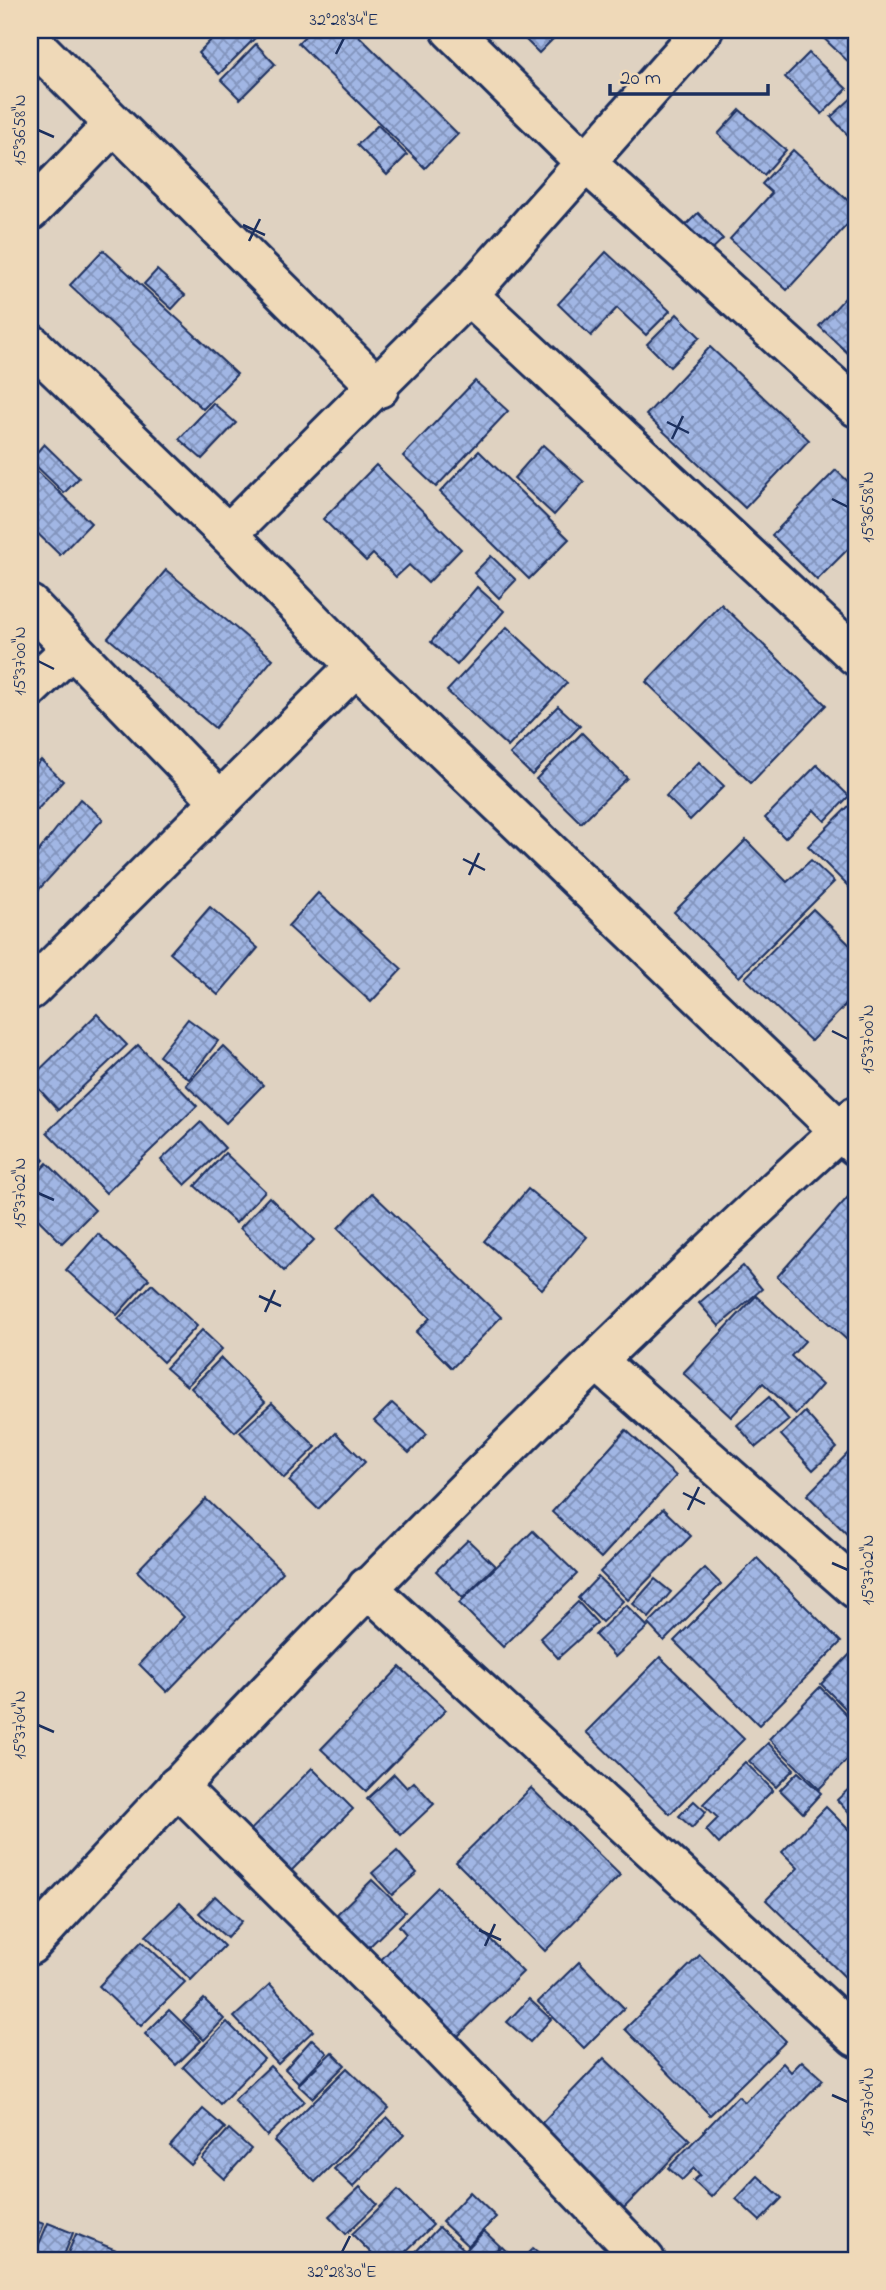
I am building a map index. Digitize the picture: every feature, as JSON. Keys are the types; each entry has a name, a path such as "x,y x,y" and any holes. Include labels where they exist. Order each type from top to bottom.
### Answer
{"street":[{"path":"451,30 585,162 856,407"},
{"path":"228,534 379,388 468,295 703,30"},
{"path":"30,40 379,388"},
{"path":"30,211 113,125"},
{"path":"468,295 856,656"},
{"path":"30,343 228,534 356,666 851,1131 597,1361 367,1587 30,1945"},
{"path":"30,606 220,801"},
{"path":"30,688 72,648"},
{"path":"30,990 356,666"},
{"path":"597,1361 856,1589"},
{"path":"367,1587 856,2037"},
{"path":"177,1786 430,2037 645,2260"}],"building":[{"path":"221,30 263,30 219,74 198,53"},
{"path":"311,30 353,30 458,134 425,168 298,43"},
{"path":"516,30 562,30 539,53"},
{"path":"815,30 856,30 856,69"},
{"path":"256,44 275,64 240,99 221,80"},
{"path":"809,53 847,89 822,114 785,77"},
{"path":"856,94 856,144 831,117"},
{"path":"740,110 786,150 764,175 718,134"},
{"path":"378,125 407,155 387,175 357,145"},
{"path":"793,150 856,208 856,215 787,290 730,239 772,193 762,184"},
{"path":"698,213 723,239 706,255 682,229"},
{"path":"103,250 237,374 203,409 70,285"},
{"path":"606,252 670,311 646,335 617,308 591,336 558,304"},
{"path":"157,270 185,295 172,309 144,284"},
{"path":"856,286 856,361 819,326"},
{"path":"677,314 700,337 670,367 647,344"},
{"path":"710,347 809,440 745,508 646,415"},
{"path":"475,381 508,411 436,487 403,456"},
{"path":"213,403 236,423 202,459 179,439"},
{"path":"44,444 79,478 64,493 30,460"},
{"path":"543,445 584,482 554,515 514,478"},
{"path":"479,451 569,539 529,579 440,492"},
{"path":"30,464 91,523 60,555 30,526"},
{"path":"376,465 461,549 428,583 409,565 396,577 373,554 366,561 323,519"},
{"path":"836,470 856,489 856,541 817,580 772,535"},
{"path":"491,556 516,580 499,598 474,573"},
{"path":"166,570 273,659 215,728 108,638"},
{"path":"477,587 504,611 457,665 431,642"},
{"path":"721,604 826,705 751,783 646,682"},
{"path":"507,627 567,683 508,747 447,691"},
{"path":"558,706 580,726 532,775 510,754"},
{"path":"582,733 627,778 581,823 536,779"},
{"path":"41,760 63,781 37,810 30,804 30,772"},
{"path":"699,762 724,786 690,820 666,796"},
{"path":"817,765 849,796 825,821 814,810 785,838 765,818"},
{"path":"80,799 103,819 33,896 30,892 30,853 34,857"},
{"path":"856,799 856,894 808,846"},
{"path":"746,840 787,882 811,860 834,882 739,977 674,912"},
{"path":"318,893 402,969 371,1002 288,926"},
{"path":"210,907 258,948 218,995 170,953"},
{"path":"813,909 856,951 856,994 811,1041 745,978"},
{"path":"97,1014 127,1045 58,1110 30,1079"},
{"path":"188,1019 218,1041 189,1079 159,1056"},
{"path":"138,1045 197,1106 106,1193 47,1132"},
{"path":"223,1046 263,1085 226,1123 186,1085"},
{"path":"201,1122 225,1148 185,1185 161,1160"},
{"path":"30,1147 44,1160 30,1175"},
{"path":"225,1153 265,1191 236,1223 195,1186"},
{"path":"47,1163 95,1210 62,1243 30,1211 30,1182"},
{"path":"528,1189 587,1237 542,1289 484,1241"},
{"path":"372,1193 501,1317 452,1368 416,1332 430,1318 338,1228"},
{"path":"269,1197 314,1240 284,1271 240,1228"},
{"path":"848,1197 856,1204 856,1348 777,1277"},
{"path":"98,1234 149,1279 117,1315 66,1270"},
{"path":"743,1266 762,1289 719,1326 699,1303"},
{"path":"152,1284 197,1326 163,1362 118,1319"},
{"path":"756,1296 805,1341 791,1356 822,1385 796,1414 763,1383 731,1417 683,1373"},
{"path":"202,1330 222,1349 187,1386 166,1368"},
{"path":"221,1358 265,1402 235,1432 191,1388"},
{"path":"769,1397 789,1420 756,1447 737,1425"},
{"path":"272,1403 316,1447 284,1478 240,1432"},
{"path":"392,1403 427,1434 409,1453 374,1421"},
{"path":"805,1412 837,1448 813,1470 781,1435"},
{"path":"626,1430 676,1476 601,1558 552,1512"},
{"path":"336,1433 365,1462 318,1509 289,1481"},
{"path":"856,1445 856,1543 807,1495"},
{"path":"206,1499 283,1572 167,1692 139,1664 184,1617 137,1571"},
{"path":"663,1509 691,1536 628,1600 600,1572"},
{"path":"533,1531 577,1574 503,1647 459,1603"},
{"path":"468,1540 495,1566 463,1598 436,1571"},
{"path":"757,1558 841,1642 759,1725 674,1641"},
{"path":"705,1568 721,1584 664,1641 648,1624"},
{"path":"598,1577 623,1601 602,1622 578,1598"},
{"path":"655,1579 671,1592 649,1618 633,1604"},
{"path":"578,1602 597,1623 558,1658 540,1638"},
{"path":"626,1605 648,1627 615,1657 595,1635"},
{"path":"852,1652 856,1657 856,1701 847,1710 821,1684"},
{"path":"660,1657 744,1739 670,1814 586,1732"},
{"path":"400,1667 446,1710 366,1791 321,1749"},
{"path":"820,1687 856,1724 856,1751 819,1789 769,1739"},
{"path":"768,1743 794,1769 776,1787 749,1761"},
{"path":"745,1762 773,1790 719,1844 706,1830 718,1818 703,1804"},
{"path":"312,1768 353,1809 281,1881 240,1841"},
{"path":"798,1772 821,1793 803,1813 780,1790"},
{"path":"394,1774 407,1788 414,1782 434,1804 401,1835 367,1799"},
{"path":"856,1782 856,1821 837,1800"},
{"path":"531,1788 620,1875 545,1951 456,1862"},
{"path":"694,1801 706,1812 692,1828 679,1816"},
{"path":"826,1807 856,1837 856,1974 849,1981 766,1900 798,1868 782,1852"},
{"path":"397,1851 417,1873 392,1895 372,1873"},
{"path":"372,1880 405,1912 367,1949 334,1917"},
{"path":"438,1887 523,1972 449,2045 373,1968 406,1934 399,1926"},
{"path":"215,1896 242,1921 227,1938 199,1913"},
{"path":"180,1903 224,1946 191,1980 146,1936"},
{"path":"142,1941 185,1982 141,2026 99,1986"},
{"path":"700,1955 786,2041 710,2115 625,2029"},
{"path":"579,1962 624,2008 584,2048 538,2002"},
{"path":"270,1984 313,2031 278,2064 234,2017"},
{"path":"204,1999 224,2019 204,2040 183,2020"},
{"path":"529,1999 551,2019 530,2042 507,2022"},
{"path":"169,2010 201,2041 176,2065 145,2034"},
{"path":"227,2022 264,2059 220,2104 183,2067"},
{"path":"312,2039 327,2053 299,2083 285,2069"},
{"path":"332,2052 345,2065 312,2098 298,2085"},
{"path":"604,2058 690,2140 620,2212 535,2130"},
{"path":"802,2061 823,2080 711,2197 693,2181 700,2175 694,2168 682,2180 668,2168 738,2096 745,2102 783,2063 791,2072"},
{"path":"270,2066 304,2101 267,2136 234,2100"},
{"path":"347,2068 389,2108 315,2182 274,2141"},
{"path":"203,2109 225,2128 191,2165 170,2146"},
{"path":"387,2117 404,2135 353,2187 334,2169"},
{"path":"229,2129 251,2149 224,2179 202,2159"},
{"path":"758,2176 782,2198 760,2221 736,2199"},
{"path":"360,2187 377,2204 346,2234 329,2216"},
{"path":"398,2190 433,2225 397,2260 378,2260 352,2234"},
{"path":"470,2192 496,2217 468,2246 442,2222"},
{"path":"30,2219 44,2224 33,2251 30,2250"},
{"path":"48,2223 73,2233 62,2260 36,2251"},
{"path":"439,2227 476,2260 408,2260"},
{"path":"484,2231 500,2246 487,2260 479,2260 467,2249"},
{"path":"76,2234 134,2257 133,2260 65,2260"},
{"path":"502,2247 515,2260 489,2260"},
{"path":"533,2248 547,2260 521,2260"}]}
